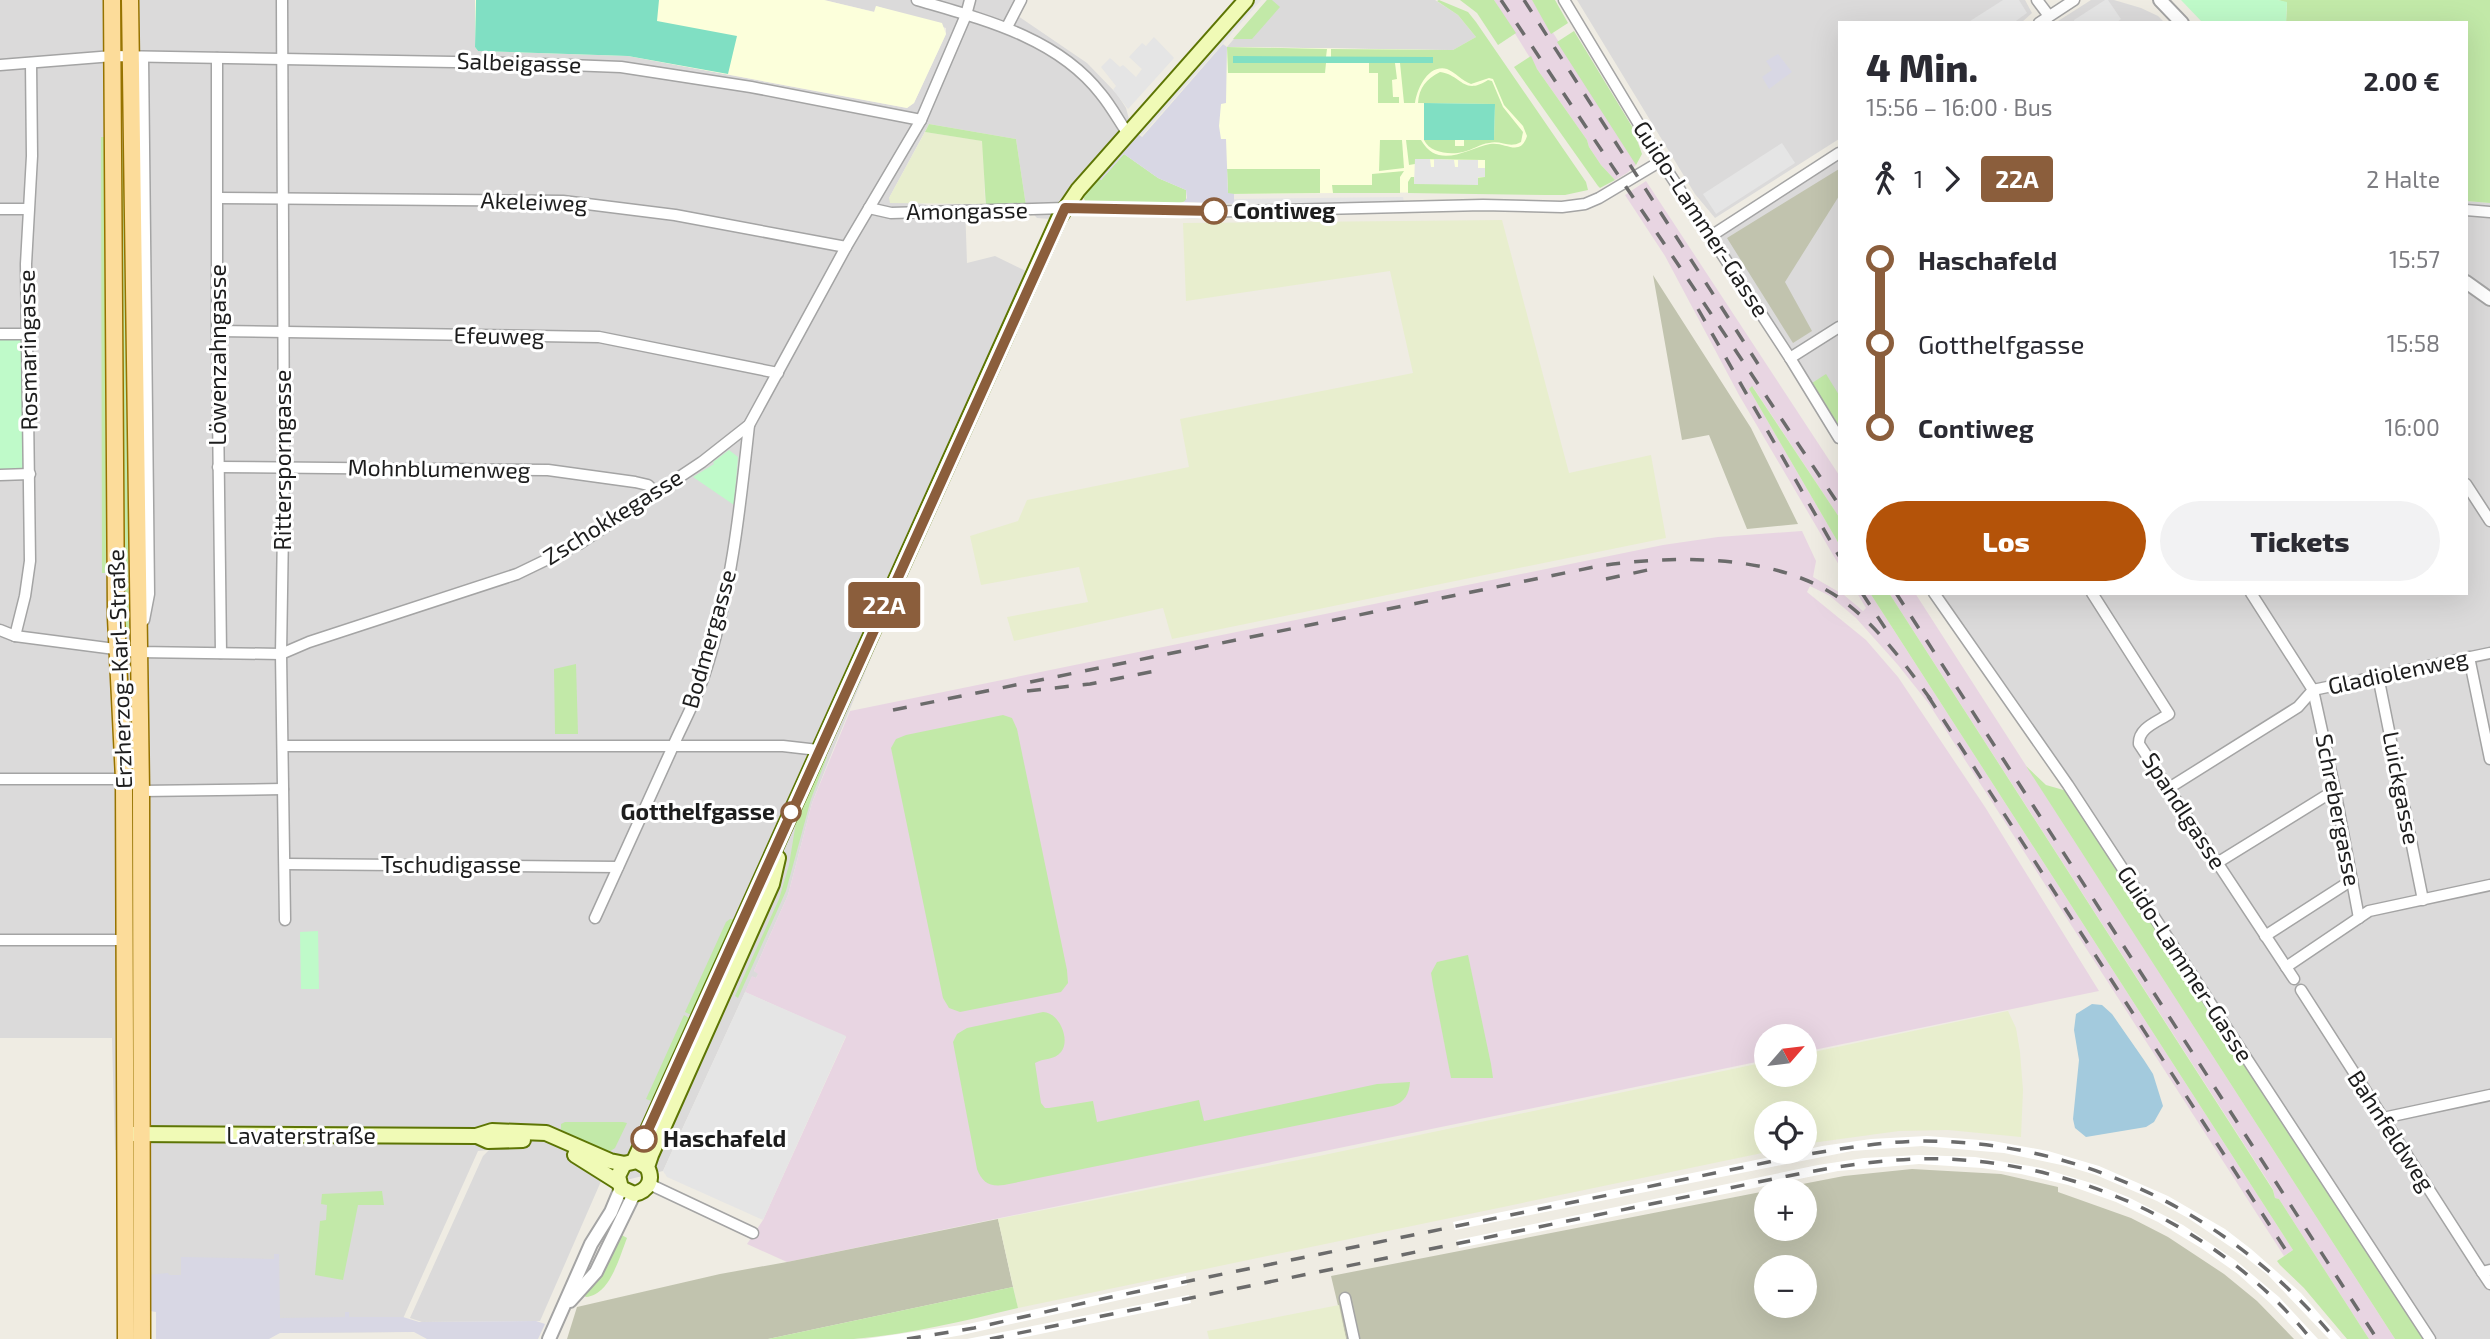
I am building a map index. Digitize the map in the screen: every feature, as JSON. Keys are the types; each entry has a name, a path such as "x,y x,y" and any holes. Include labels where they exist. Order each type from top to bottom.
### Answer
{"main road":[{"name":"Erzherzog-Karl-Straße","path":"112,0 117,650 124,779 125,940 142,1339"},
{"name":"Erzherzog-Karl-Straße","path":"126,1339 141,791 138,652 137,57 131,0"},
{"path":"635,1164 650,1175 649,1184 643,1191 624,1188 619,1172 635,1164 818,750 1065,208 1245,0"},
{"name":"Lavaterstraße","path":"133,1134 476,1136 492,1130 546,1133 610,1161 635,1164"},
{"name":"Lavaterstraße","path":"476,1136 488,1141 536,1140 549,1143 582,1158 624,1188"}],"street":[{"name":"Rittersporngasse","path":"282,0 284,467 281,654 285,920"},
{"path":"917,0 1007,27 1045,46 1077,70 1100,92 1128,134"},
{"name":"Zschokkegasse","path":"0,630 16,636 138,652 281,654 517,574 579,544 702,462 749,425 846,247 921,120 970,0"},
{"path":"1007,27 1021,0"},
{"name":"Guido-Lammer-Gasse","path":"1564,0 1661,161 1838,436"},
{"path":"2038,0 2049,16"},
{"path":"2042,21 2074,0"},
{"path":"2160,0 2180,21"},
{"name":"Salbeigasse","path":"0,65 113,56 621,67 751,87 921,120"},
{"name":"Löwenzahngasse","path":"217,58 221,653"},
{"name":"Rosmaringasse","path":"16,636 30,561 27,334 28,209 32,156 31,62"},
{"path":"1711,236 1838,154"},
{"path":"1065,208 1197,212 1483,205 1562,207 1585,204 1599,198 1661,161"},
{"name":"Akeleiweg","path":"218,198 563,201 675,215 846,247"},
{"name":"Amongasse","path":"869,208 891,213 1065,208"},
{"path":"0,209 28,209"},
{"path":"2468,210 2490,212"},
{"path":"2468,283 2490,299"},
{"path":"1790,358 1838,328"},
{"name":"Efeuweg","path":"217,331 599,337 778,373"},
{"path":"0,334 27,334"},
{"name":"Bodmergasse","path":"596,918 691,711 705,674 727,588 749,425"},
{"name":"Mohnblumenweg","path":"218,467 548,470 635,482 648,485 655,492"},
{"path":"0,475 30,474"},
{"path":"2468,487 2490,521"},
{"name":"Guido-Lammer-Gasse","path":"1935,595 2068,785 2430,1339"},
{"name":"Spandlgasse","path":"2093,595 2169,714 2142,731 2139,744 2286,967"},
{"name":"Schrebergasse","path":"2252,595 2313,690 2359,918"},
{"name":"Gladiolenweg","path":"2169,788 2298,707 2313,690 2490,653"},
{"path":"2469,657 2490,759"},
{"name":"Luickgasse","path":"2378,676 2423,900"},
{"path":"283,746 783,746 818,750"},
{"path":"0,779 124,779"},
{"path":"141,791 283,789"},
{"path":"2217,863 2335,789"},
{"name":"Tschudigasse","path":"285,864 618,867"},
{"path":"2265,936 2352,880"},
{"path":"2294,979 2286,967 2369,911 2490,885"},
{"path":"0,940 125,940"},
{"name":"Bahnfeldweg","path":"2301,990 2486,1271 2490,1284"},
{"path":"2383,1118 2490,1095"},
{"path":"649,1184 753,1233"},
{"path":"548,1339 591,1244 624,1188"},
{"path":"1345,1298 1354,1339"}],"shaded area":[{"path":"0,0 475,0 475,46 478,51 628,56 907,108 914,103 946,34 946,28 876,6 875,12 824,0 1026,0 1018,16 1087,63 1117,94 1126,108 1135,141 1086,196 1050,219 1037,218 1026,206 1016,139 929,124 889,198 928,205 965,204 967,263 995,256 1030,273 812,803 788,895 754,971 759,973 756,978 752,977 663,1171 622,1181 602,1179 540,1321 422,1322 410,1318 483,1156 489,1150 478,1151 397,1332 279,1333 151,1275 151,1149 115,1150 112,1038 0,1038"},
{"path":"475,0 824,0 874,12 876,6 942,23 946,34 914,103 907,108 628,56 478,51 475,47"},
{"path":"1255,0 1261,0 1142,135 1138,132"},
{"path":"1267,0 1435,0 1458,15 1476,37 1453,50 1227,47"},
{"path":"1494,0 1532,0 1630,153 1636,165 1627,173 1615,180 1601,165"},
{"path":"1577,0 2025,0 2032,13 2023,21 1838,21 1838,140 1715,218 1695,194"},
{"path":"2003,0 2019,0 2027,13 2016,21 1970,21"},
{"path":"2091,0 2114,0 2141,8 2163,21 2058,21"},
{"path":"2105,0 2108,0 2121,19 2118,21 2074,20"},
{"path":"1154,37 1174,58 1128,109 1113,90 1116,86 1101,67 1110,58 1136,77 1142,69 1129,57 1142,43 1146,46"},
{"path":"1223,44 1227,47 1437,50 1444,63 1478,49 1568,182 1485,192 1199,194 1141,138"},
{"path":"1223,44 1227,47 1226,103 1221,104 1219,126 1221,139 1226,139 1228,193 1234,194 1234,204 1184,202 1187,198 1186,190 1158,178 1124,154 1101,180 1097,177 1137,133 1142,137"},
{"path":"1778,54 1792,72 1769,89 1762,77 1772,70 1766,61"},
{"path":"925,132 983,141 985,204 890,203 889,198"},
{"path":"1782,143 1795,163 1716,214 1703,194"},
{"path":"1838,158 1838,439 1711,236"},
{"path":"1415,159 1430,159 1431,167 1434,167 1434,159 1454,160 1455,167 1458,167 1458,160 1478,160 1478,168 1485,168 1485,177 1478,177 1478,185 1414,184"},
{"path":"1838,170 1838,198 1785,282 1812,331 1793,343 1727,238"},
{"path":"1646,181 1838,473 1838,515 1753,387 1749,389 1838,542 1838,563 1739,395 1665,256 1625,195"},
{"path":"1403,197 1404,202 1234,204 1234,199"},
{"path":"2468,201 2490,203 2490,297 2468,280"},
{"path":"1502,220 1569,473 1651,455 1666,538 1172,639 1163,608 1014,641 1007,617 1088,602 1079,567 981,585 970,536 1018,521 1027,500 1189,467 1180,419 1413,373 1390,271 1186,301 1183,223"},
{"path":"1653,275 1751,428 1798,524 1747,529 1709,435 1682,440"},
{"path":"2468,287 2490,302 2490,1339 2430,1339 2237,1043 1935,595 2468,595"},
{"path":"1802,531 1816,561 1813,577 1838,592 1838,595 1844,595 1863,611 1866,608 1858,595 1871,595 2293,1250 2284,1256 1929,704 1856,618 1830,596 1810,586 1807,592 1866,640 1898,677 1985,807 2099,991 1817,1049 1817,1024 1754,1024 1754,1062 787,1262 747,1244 763,1220 846,1037 745,992 752,976 756,978 758,974 754,971 788,895 812,803 850,711 1663,545 1718,537"},
{"path":"1890,595 1916,595 2395,1339 2369,1339 2279,1199 2275,1198 2273,1189"},
{"path":"745,992 846,1036 763,1220 667,1177 663,1171"},
{"path":"2008,1011 2016,1028 2020,1052 2023,1090 2021,1137 1948,1130 1899,1131 1817,1142 1817,1101 1754,1101 1754,1155 1018,1308 998,1219 1319,1156 1754,1065 1754,1087 1817,1087 1817,1051"},
{"path":"1912,1169 2001,1174 2058,1187 2058,1192 2131,1218 2168,1237 2224,1274 2257,1301 2294,1339 1346,1339 1331,1276 1754,1193 1754,1241 1817,1241 1817,1181"},
{"path":"998,1219 1013,1287 768,1339 567,1339 577,1307 720,1274"},
{"path":"274,1254 279,1254 280,1318 345,1317 345,1312 349,1312 349,1317 403,1317 419,1322 536,1321 545,1324 538,1339 427,1339 414,1332 280,1333 269,1339 156,1339 156,1312 150,1311 148,1275 181,1275 181,1257 274,1259"},
{"path":"1339,1305 1346,1339 1209,1339 1207,1331"}],"green space":[{"path":"476,0 659,0 657,21 737,36 728,74 628,56 478,51 475,47"},
{"path":"1267,0 1272,0 1280,7 1252,39 1233,39"},
{"path":"1460,0 1494,0 1516,33 1498,45 1477,13"},
{"path":"1532,0 1555,0 1568,23 1551,34"},
{"path":"2181,0 2287,2 2286,21 2201,21"},
{"path":"2278,0 2490,0 2490,203 2468,201 2468,21 2286,21 2287,3"},
{"path":"1437,1 1468,12 1476,22 1586,182 1588,190 1565,195 1408,193 1411,177 1414,177 1414,184 1485,177 1485,160 1415,159 1415,164 1409,165 1406,140 1421,140 1428,149 1444,156 1490,144 1516,147 1524,143 1527,136 1523,126 1504,105 1493,79 1471,84 1450,70 1440,68 1425,79 1415,103 1404,103 1400,63 1433,63 1433,57 1331,57 1331,49 1453,50 1476,37 1458,15"},
{"path":"1574,31 1639,138 1637,140 1642,154 1636,165 1557,42"},
{"path":"1227,47 1327,49 1326,57 1233,57 1234,63 1326,63 1325,73 1228,73"},
{"path":"1233,56 1433,57 1433,63 1233,63"},
{"path":"1531,56 1601,165 1615,180 1600,188 1598,186 1514,67"},
{"path":"1369,63 1395,63 1397,79 1392,80 1393,97 1399,97 1399,103 1378,103 1378,73 1369,73"},
{"path":"1440,72 1473,86 1492,81 1503,107 1523,132 1521,142 1513,145 1489,143 1458,153 1441,152 1431,148 1424,140 1455,140 1455,146 1464,146 1464,140 1494,140 1495,104 1418,103 1424,85"},
{"path":"1424,103 1495,104 1494,140 1424,140"},
{"path":"929,124 1016,139 1026,206 986,207 982,141 925,132"},
{"path":"101,137 105,137 106,573 102,573"},
{"path":"1380,140 1402,140 1404,168 1379,171"},
{"path":"119,150 124,150 125,177 129,633 125,633 121,519"},
{"path":"1124,154 1158,178 1186,190 1186,201 1164,206 1136,207 1107,206 1085,201 1082,194 1097,177 1101,180"},
{"path":"1227,169 1320,169 1320,193 1228,194"},
{"path":"1404,171 1400,177 1400,193 1333,193 1332,185 1372,185 1372,174"},
{"path":"0,336 16,336 23,342 24,466 19,472 0,472"},
{"path":"1826,374 1838,393 1838,424 1812,383"},
{"path":"1752,386 1838,515 1838,542 1749,389"},
{"path":"729,450 738,457 734,505 693,477 714,464 713,462"},
{"path":"1871,595 1890,595 2273,1190 2275,1198 2279,1199 2369,1339 2347,1339 2304,1288 2280,1265 2277,1261 2293,1250"},
{"path":"576,664 578,734 555,734 554,669"},
{"path":"1003,715 1012,718 1017,729 1068,983 1061,992 960,1012 949,1008 943,998 891,748 896,739 906,735"},
{"path":"824,756 827,757 811,799 786,891 738,998 735,996 779,899 789,865 797,816"},
{"path":"2026,766 2046,785 2067,791 2425,1339 2395,1339"},
{"path":"734,919 691,1015 685,1012 726,922"},
{"path":"318,931 319,989 301,989 300,932"},
{"path":"1468,955 1493,1078 1451,1078 1431,973 1437,962"},
{"path":"1049,1013 1058,1021 1065,1041 1058,1055 1035,1063 1041,1103 1045,1108 1049,1108 1093,1101 1097,1122 1199,1100 1204,1121 1377,1084 1410,1082 1403,1100 1393,1106 1004,1185 990,1184 981,1177 977,1169 953,1042 957,1034 967,1028"},
{"path":"684,1015 689,1018 651,1101 646,1099"},
{"path":"627,1123 615,1148 609,1152 561,1130 561,1124"},
{"path":"382,1191 384,1205 358,1205 343,1280 315,1275 320,1221 326,1220 327,1205 321,1204 322,1194"},
{"path":"620,1234 627,1238 617,1265 601,1290 586,1297 583,1295"},
{"path":"1013,1287 1018,1308 957,1322 854,1339 768,1339"}],"water":[{"path":"2092,1004 2102,1005 2112,1014 2153,1074 2163,1106 2154,1122 2146,1127 2086,1137 2075,1128 2073,1119 2079,1060 2074,1030 2076,1014"}],"pier":[{"path":"1927,1136 1993,1141 2048,1151 2099,1166 2168,1196 2225,1229 2301,1293 2341,1339 2329,1339 2268,1275 2188,1218 2157,1201 2096,1175 2004,1153 1922,1146 1852,1151 1817,1158 1817,1147 1871,1139"},
{"path":"1919,1155 1975,1157 2041,1168 2098,1185 2183,1225 2235,1260 2279,1297 2318,1339 2304,1339 2238,1274 2201,1248 2158,1222 2116,1202 2068,1185 1982,1168 1919,1164 1838,1171 1804,1178 1755,1178 1864,1158"},
{"path":"1754,1160 1754,1164 1787,1164 1455,1230 1453,1222"},
{"path":"1754,1178 1754,1188 1459,1248 1457,1240"},
{"path":"1186,1276 1187,1285 962,1335 940,1339 865,1339 968,1324"},
{"path":"1189,1295 1191,1303 1016,1339 967,1339"}],"railway":[{"path":"1501,0 1838,504"},
{"path":"1524,0 1758,364"},
{"path":"1698,309 1838,554"},
{"path":"893,710 1599,566 1660,560 1725,561 1757,566 1787,573 1816,585 1842,600 1868,622 1903,662 1934,704"},
{"path":"1606,579 1657,568"},
{"path":"1863,595 1889,634"},
{"path":"1897,595 2377,1339"},
{"path":"1027,691 1090,684 1155,671"},
{"path":"1928,696 2285,1249"},
{"path":"907,1339 974,1328 1111,1297 1798,1156 1874,1144 1920,1141 1980,1144 2038,1154 2095,1171 2150,1193 2201,1222 2250,1256 2294,1295 2335,1339"},
{"path":"990,1339 1799,1174 1865,1163 1914,1159 1970,1161 2026,1169 2080,1183 2133,1204 2183,1230 2230,1261 2273,1298 2311,1339"}],"bus line":[{"name":"22A","path":"644,1139 1065,208 1214,211"}],"place":[{"name":"Contiweg","path":"1214,211"},
{"name":"Gotthelfgasse","path":"791,812"},
{"name":"Haschafeld","path":"644,1139"}]}
